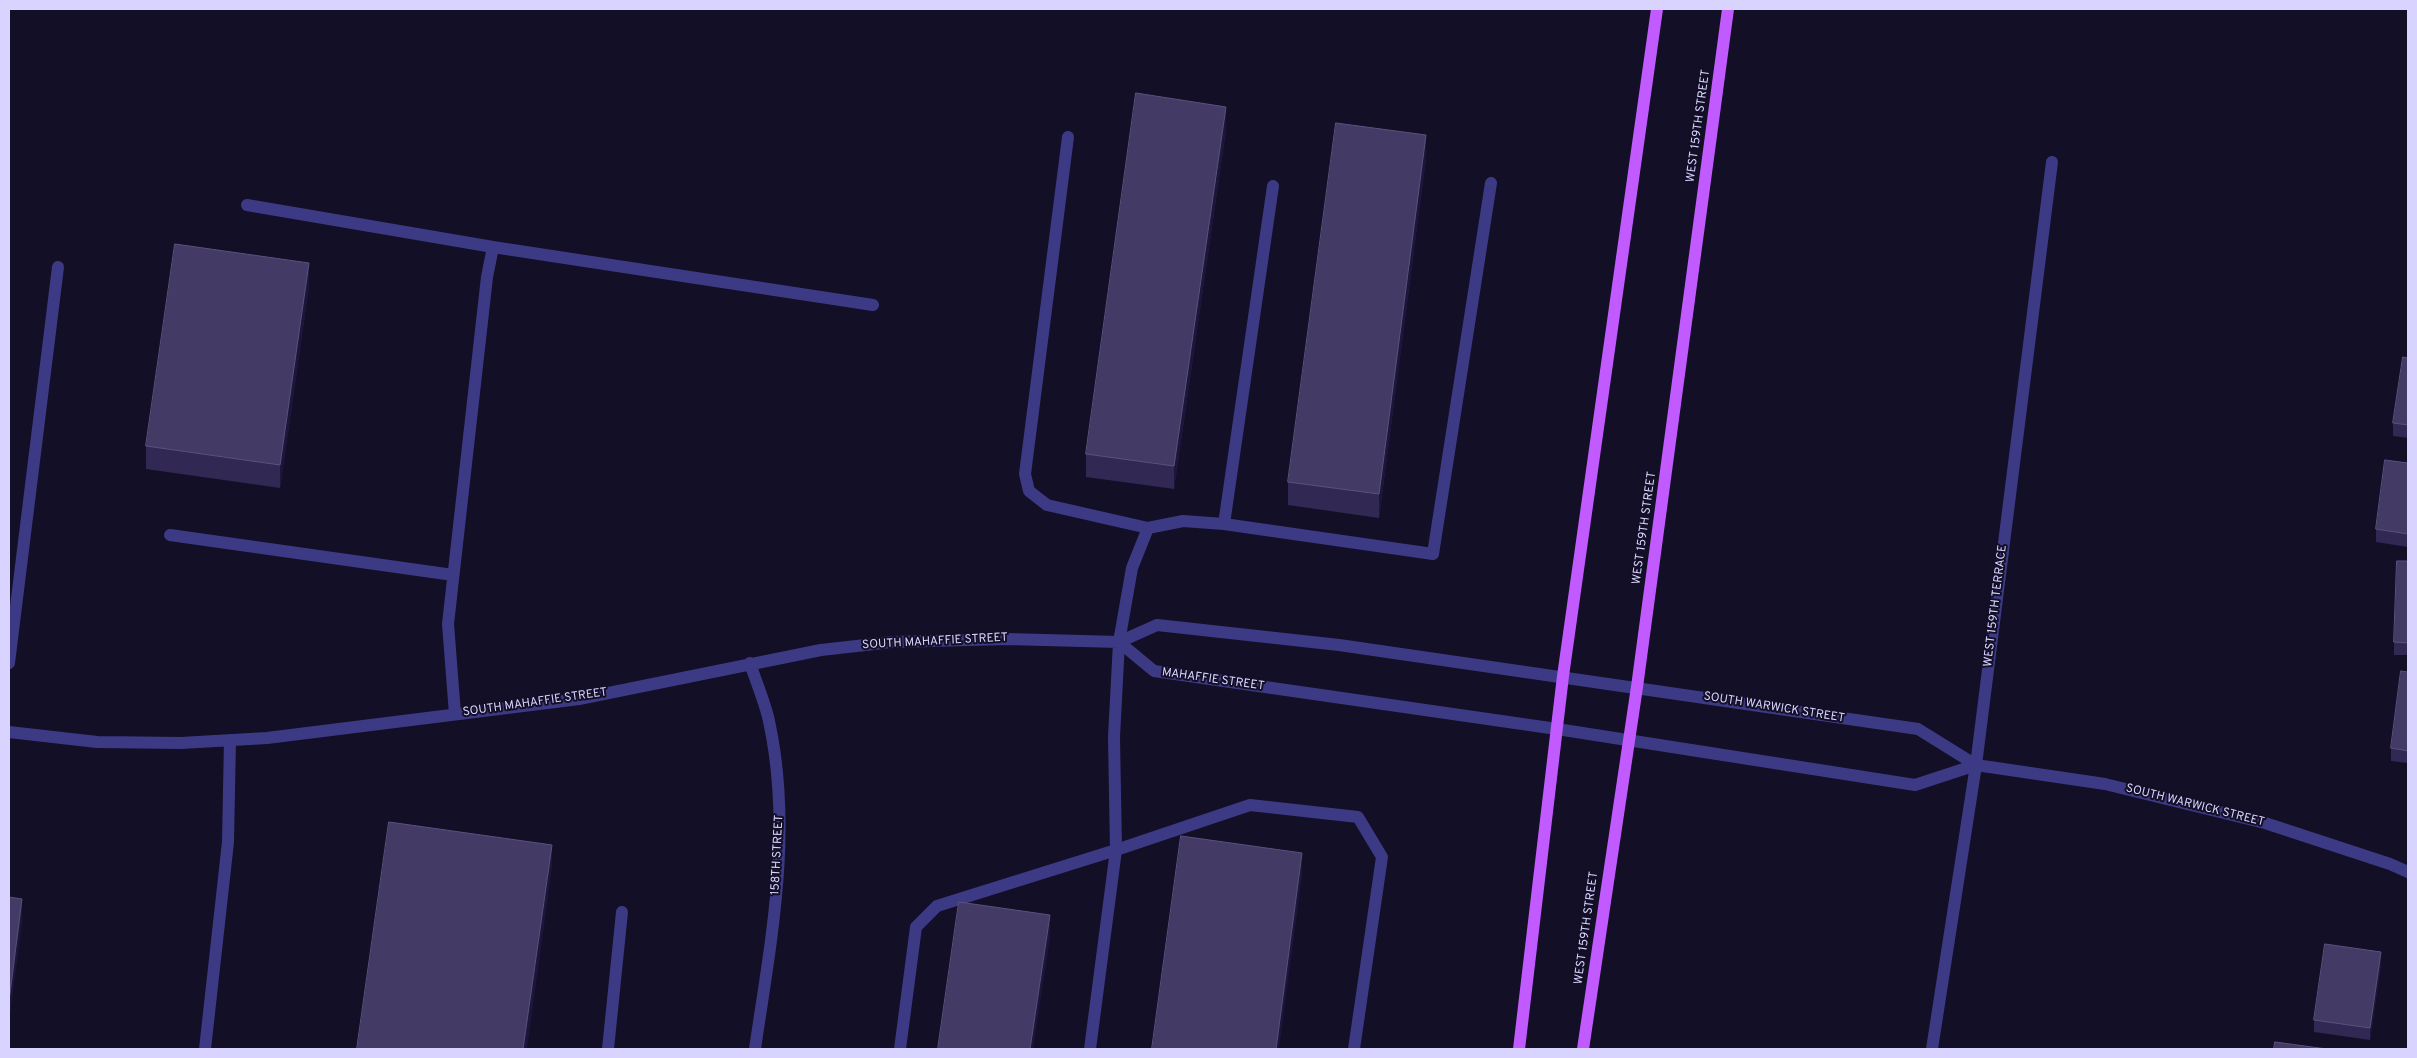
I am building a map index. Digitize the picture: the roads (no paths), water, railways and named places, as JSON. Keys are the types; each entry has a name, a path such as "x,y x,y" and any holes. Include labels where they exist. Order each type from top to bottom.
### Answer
{"main road":[{"path":"1519,1049 1563,676 1657,9"},
{"name":"WEST 159TH STREET","path":"1584,1049 1638,687 1728,9"}],"street":[{"path":"1068,137 1024,474 1029,491 1047,505 1148,528 1183,521 1224,524 1434,554 1491,183"},
{"name":"WEST 159TH TERRACE","path":"1932,1049 1976,765 2052,162"},
{"path":"1224,524 1273,186"},
{"path":"247,205 493,247 873,305"},
{"path":"455,714 448,624 487,277 493,247"},
{"path":"9,662 58,267"},
{"path":"1090,1049 1116,850 1114,737 1119,642 1132,568 1148,528"},
{"path":"170,535 453,575"},
{"path":"1119,642 1157,625 1320,643 1563,676"},
{"name":"SOUTH MAHAFFIE STREET","path":"9,732 97,742 181,744 267,738 580,699 820,650 892,642 1007,639 1119,642"},
{"name":"MAHAFFIE STREET","path":"1119,642 1154,671 1557,729"},
{"name":"158TH STREET","path":"750,663 768,719 777,767 781,808 779,882 755,1049"},
{"name":"SOUTH WARWICK STREET","path":"1563,676 1918,729 1976,765 2105,784 2265,823 2390,864 2408,872"},
{"name":"SOUTH WARWICK STREET","path":"1557,729 1915,785 1976,765"},
{"path":"205,1049 228,842 230,740"},
{"path":"900,1049 916,928 937,906 1116,850 1250,805 1358,817 1382,857 1354,1049"},
{"path":"608,1049 622,912"}]}
